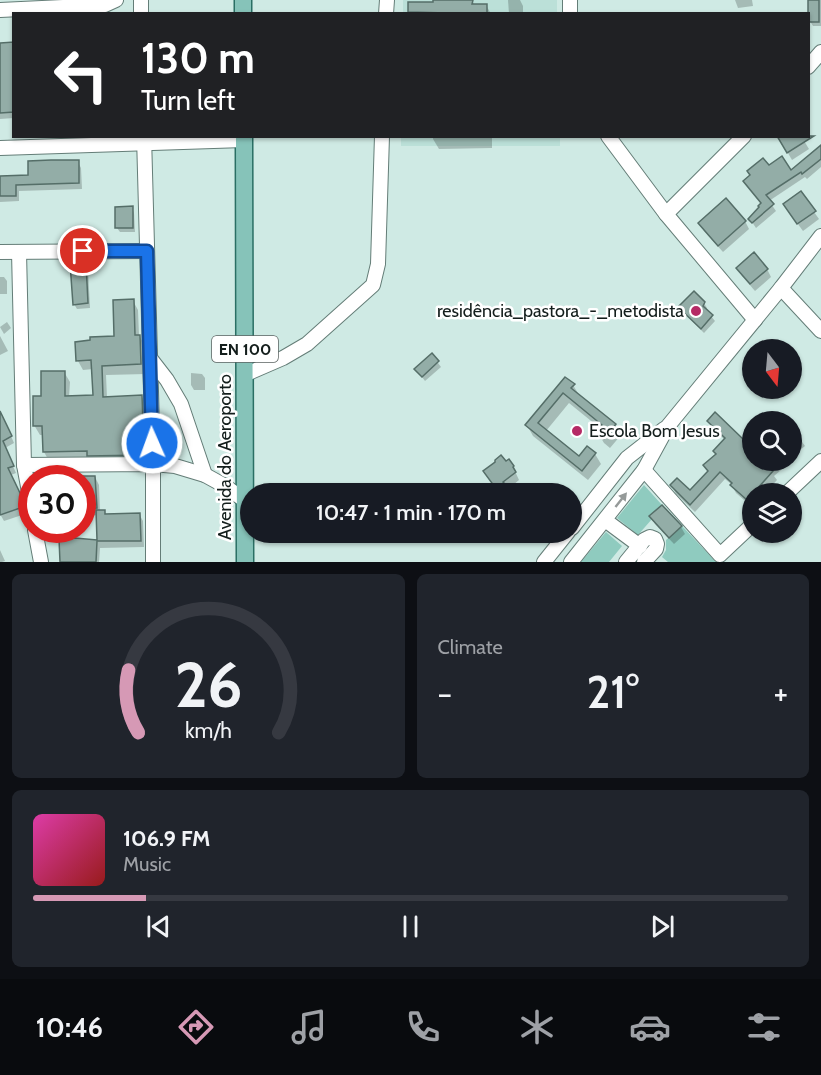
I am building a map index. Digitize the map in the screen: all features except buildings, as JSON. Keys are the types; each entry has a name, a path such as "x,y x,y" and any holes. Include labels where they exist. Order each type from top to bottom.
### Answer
{"main road":[{"name":"Avenida do Aeroporto","path":"244,138 244,483"},
{"name":"Avenida do Aeroporto","path":"246,543 246,560"}],"street":[{"path":"0,10 105,5 116,0"},
{"path":"810,66 821,52"},
{"path":"0,148 144,140 244,138"},
{"path":"244,375 283,358 307,344 373,285 378,264 382,138"},
{"path":"609,138 666,214 755,320"},
{"path":"666,214 742,138"},
{"path":"144,140 153,464 153,562"},
{"path":"571,562 644,471 668,426 821,236"},
{"path":"0,252 147,251"},
{"path":"19,252 24,465 153,464 175,466 205,475 240,497"},
{"path":"781,288 821,331"},
{"path":"150,358 167,380 181,404 205,475"},
{"path":"582,515 627,458 668,426"},
{"path":"798,483 821,461"},
{"path":"644,471 723,558 742,536"},
{"path":"605,520 639,546"},
{"path":"626,562 644,540 650,537 655,539 656,549 644,562"},
{"path":"37,543 41,562"},
{"path":"544,562 559,543"}],"shaded area":[{"path":"403,0 557,0 557,12 403,12"},
{"path":"401,138 560,138 560,146 401,146"},
{"path":"644,485 662,505 649,516 652,519 638,535 617,518"},
{"path":"682,526 716,562 668,562 662,557 666,550 666,540"},
{"path":"606,532 622,546 609,562 581,562"}],"place":[{"name":"residência_pastora_-_metodista","path":"696,311"},
{"name":"Escola Bom Jesus","path":"577,431"}],"route":[{"path":"83,251 147,251 152,443"}]}
